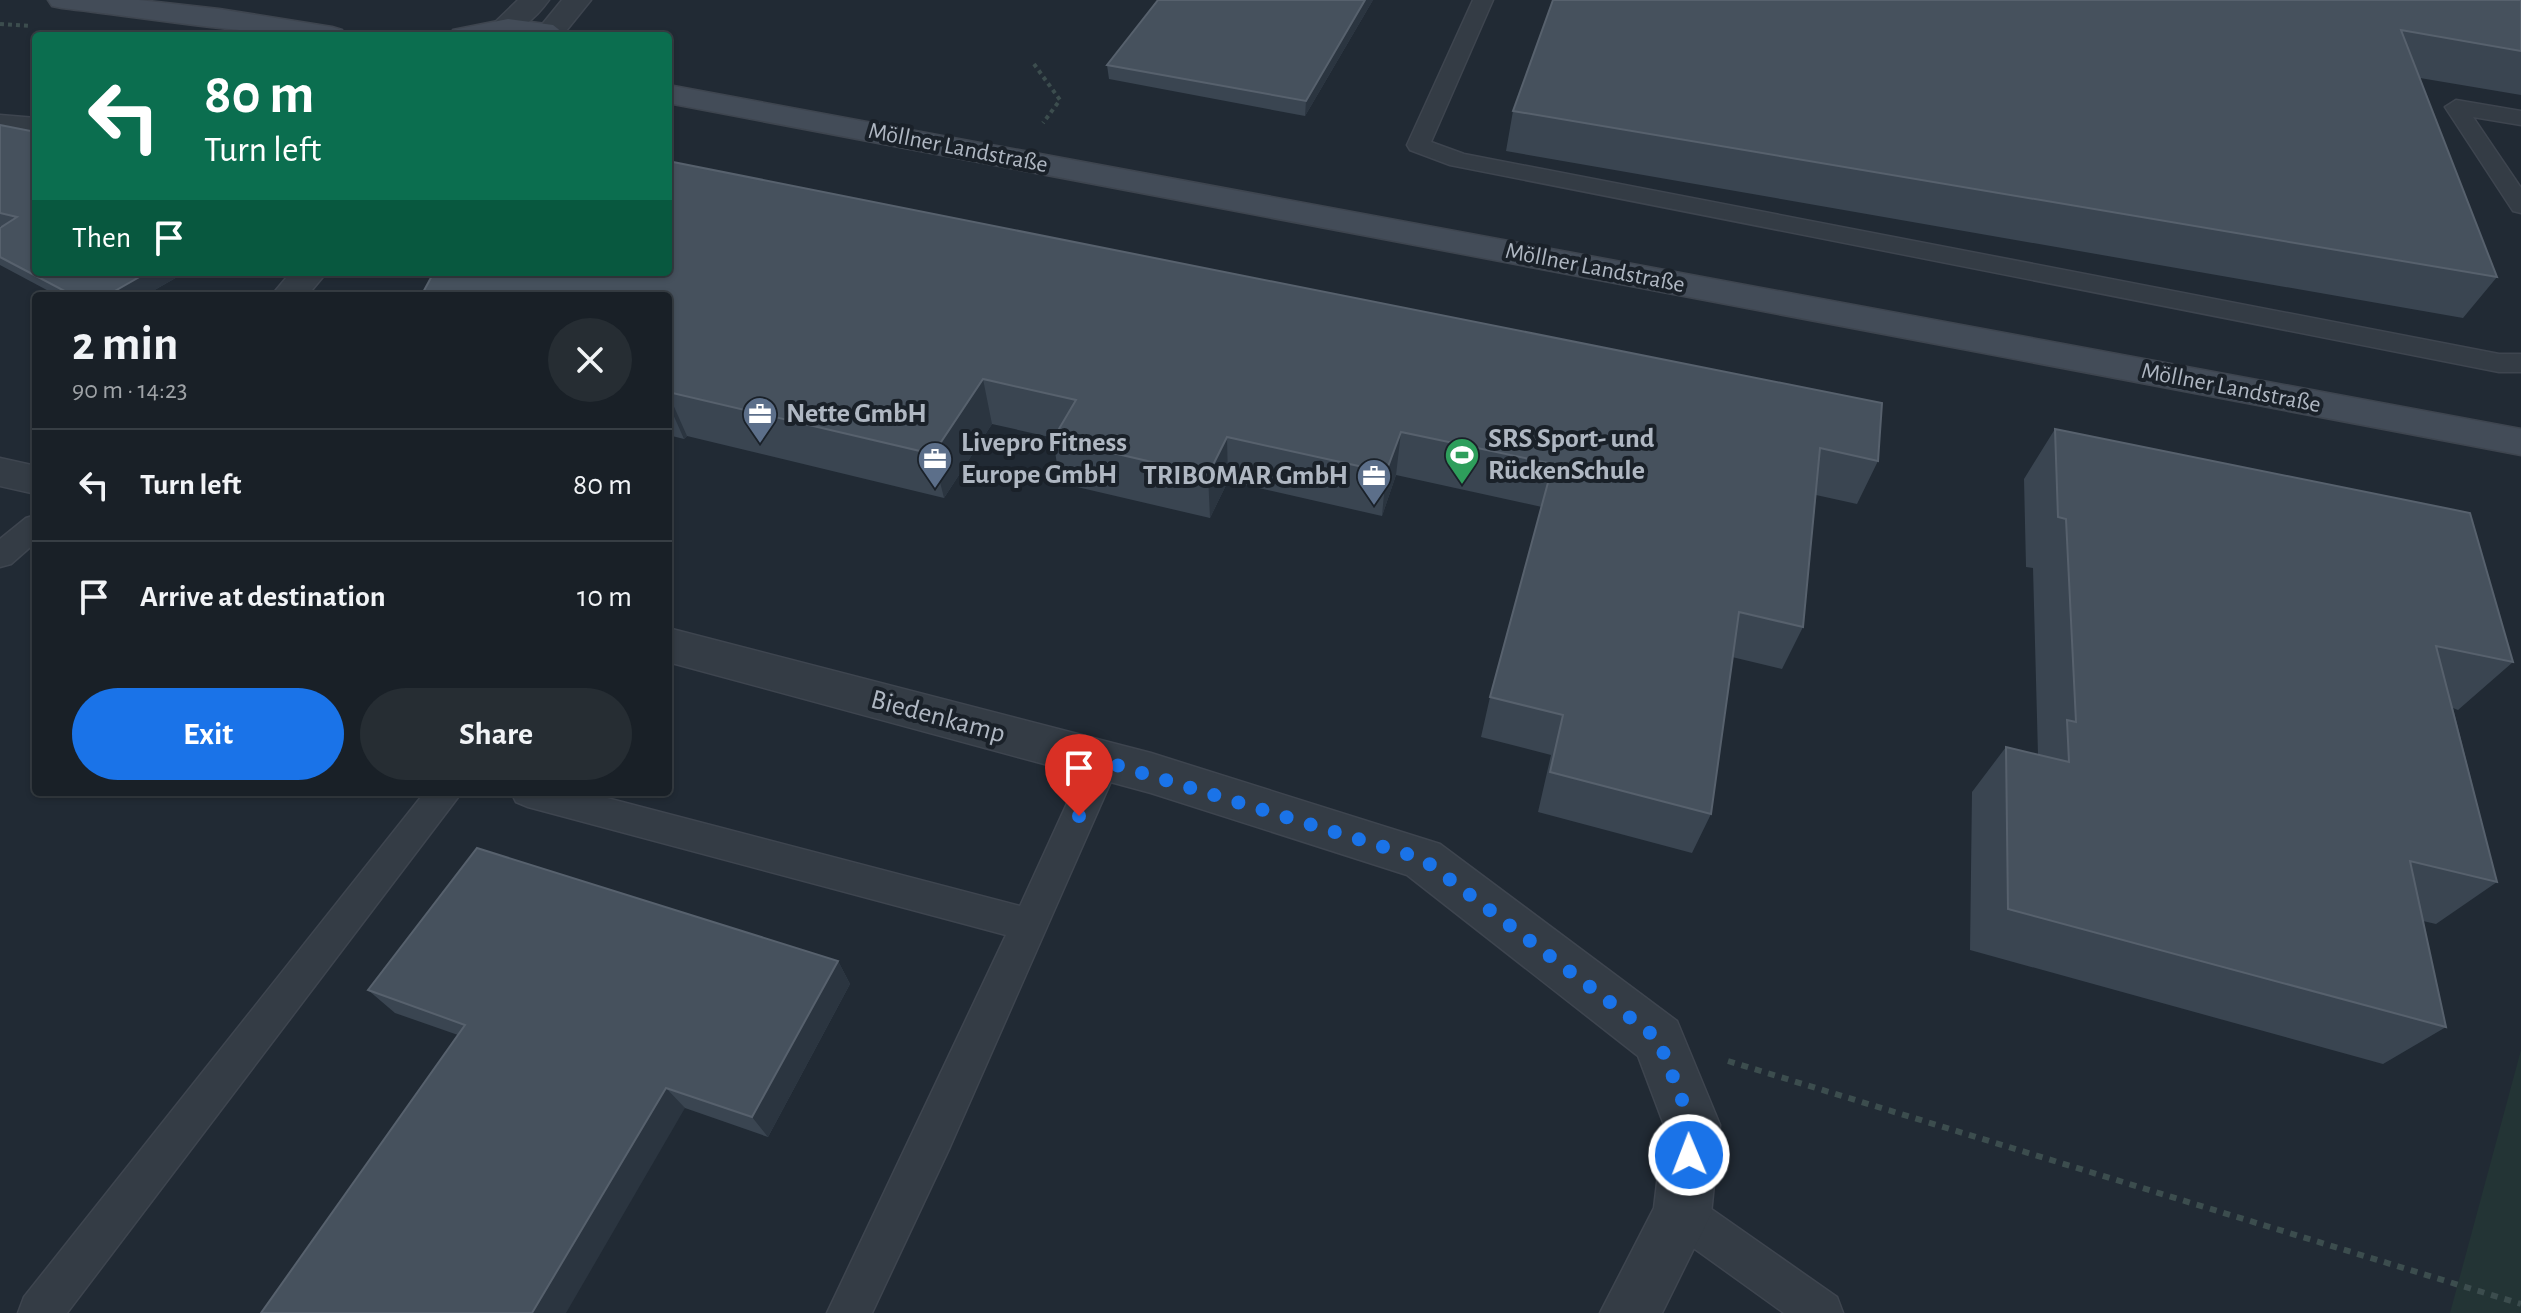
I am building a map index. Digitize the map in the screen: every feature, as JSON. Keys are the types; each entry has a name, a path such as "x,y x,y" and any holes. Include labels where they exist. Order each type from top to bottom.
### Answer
{"main road":[{"path":"62,0 219,17 308,32"},
{"path":"481,32 521,27 540,32"},
{"name":"Möllner Landstraße","path":"672,95 2521,442"}],"street":[{"path":"504,27 535,0"},
{"path":"553,32 577,0"},
{"path":"0,472 32,479"},
{"name":"Biedenkamp","path":"672,646 1103,761 1423,859 1658,1039"},
{"path":"1630,1313 1682,1214 1692,1125 1658,1039"}],"lane":[{"path":"1483,0 1418,145 1458,160 2499,363 2521,363"},
{"path":"2521,118 2456,107 2521,206"},
{"path":"0,122 32,125"},
{"path":"0,556 32,529"},
{"path":"849,1313 936,1133 1103,761"},
{"path":"40,1313 442,796"},
{"path":"543,796 1030,925"},
{"path":"1682,1214 1821,1313"}],"path":[{"path":"1034,64 1060,100"},
{"path":"1658,1039 2521,1304"}],"shaded area":[{"path":"2521,1050 2521,1313 2450,1313"}],"building":[{"path":"1158,0 1365,0 1306,101 1107,65"},
{"path":"1553,0 2521,0 2521,51 2401,30 2497,277 1513,111"},
{"path":"0,125 32,131 32,274 0,257 0,228 17,217 0,213"},
{"path":"672,162 1882,403 1878,461 1820,448 1803,627 1739,612 1711,814 1550,772 1563,715 1490,697 1553,464 1401,432 1386,472 1227,437 1208,475 1053,439 1076,400 983,379 933,454 672,393 672,292 423,292 432,276 672,276"},
{"path":"36,276 141,276 113,292 66,292"},
{"path":"2055,429 2470,513 2513,662 2436,646 2497,882 2410,861 2446,1027 2008,909 2006,747 2069,762 2067,720 2076,722 2066,519 2058,517"},
{"path":"477,848 838,961 752,1117 666,1088 532,1313 261,1313 465,1025 368,990"}],"place":[{"name":"Nette GmbH","path":"760,445"},
{"name":"SRS Sport- und RückenSchule","path":"1462,486"},
{"name":"Livepro Fitness Europe GmbH","path":"935,490"},
{"name":"TRIBOMAR GmbH","path":"1374,507"}],"route":[{"path":"1079,816 1103,761 1151,773 1423,859 1658,1039 1692,1125 1689,1155"}]}
